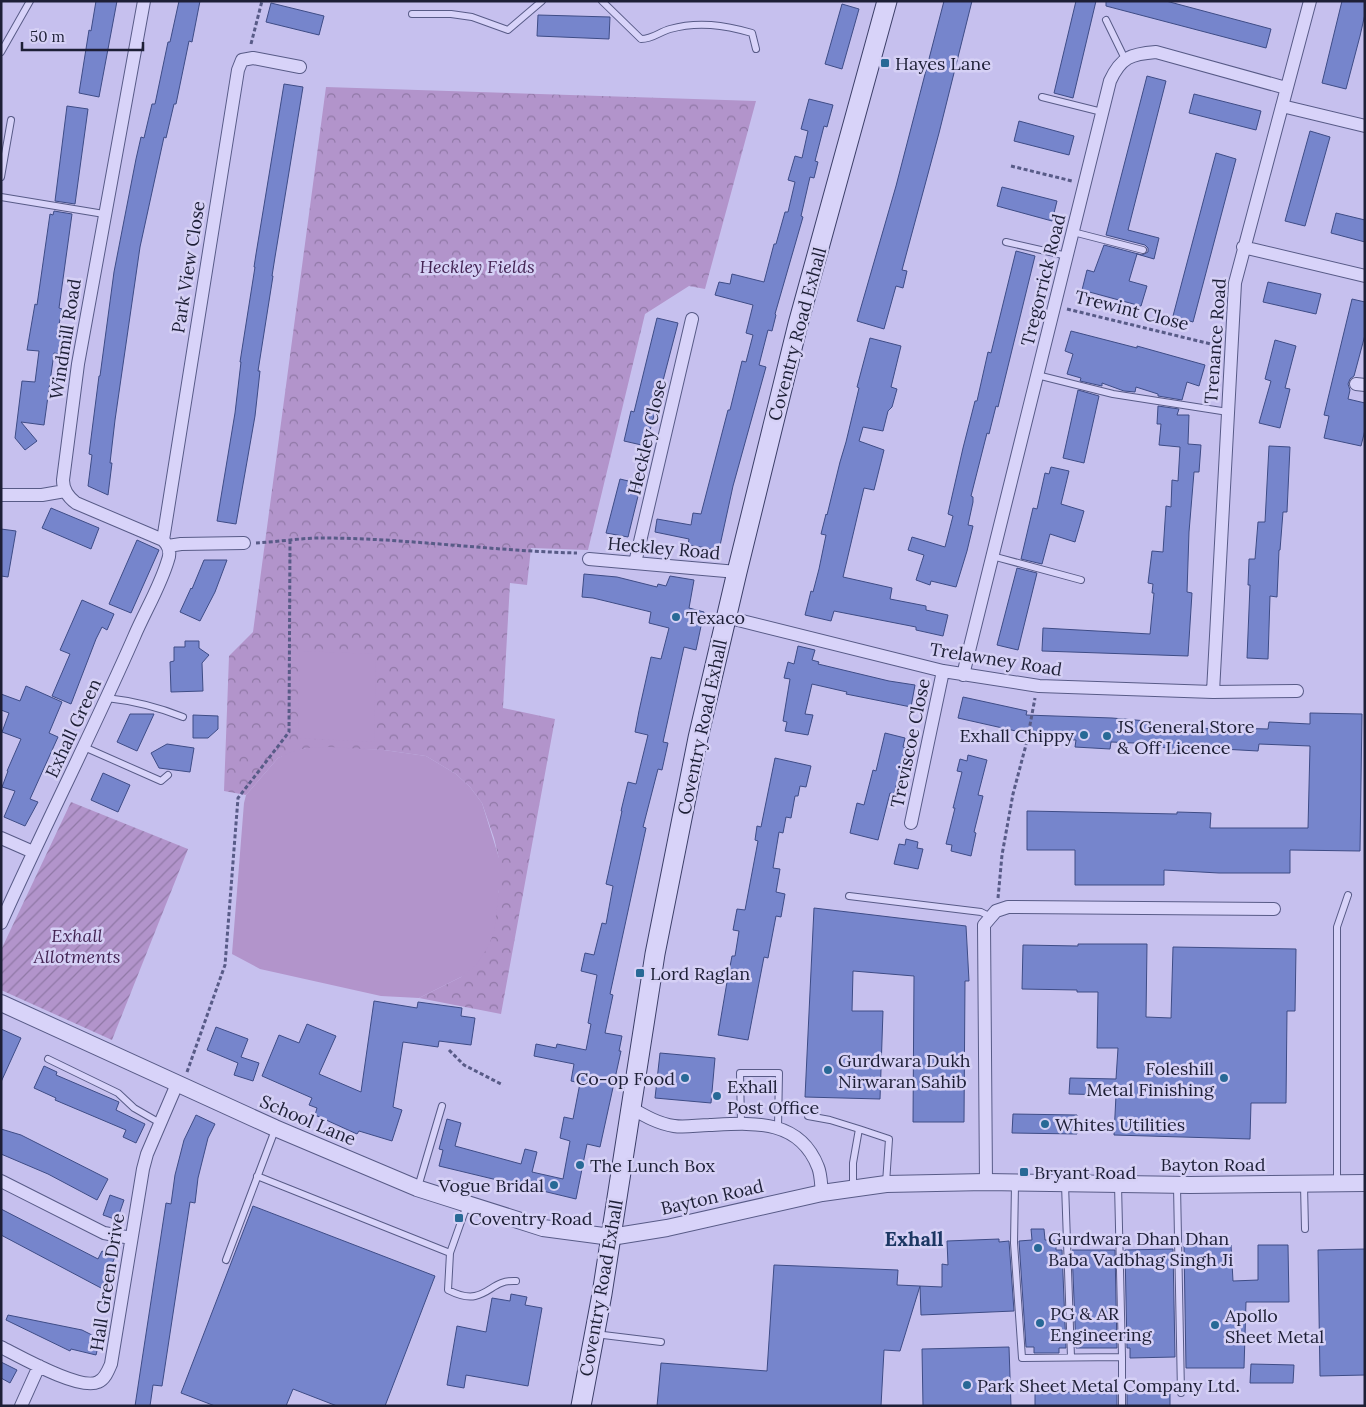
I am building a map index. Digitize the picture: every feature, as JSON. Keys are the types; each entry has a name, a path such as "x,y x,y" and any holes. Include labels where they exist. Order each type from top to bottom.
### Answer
{"main road":[{"name":"Coventry Road Exhall","path":"581,1406 611,1237 655,954 698,738 798,324 887,1"}],"street":[{"name":"Windmill Road","path":"65,491 62,480 63,466 78,364 144,1"},
{"name":"Trenance Road","path":"1212,692 1235,283 1243,247 1310,1"},
{"path":"1125,59 1137,54 1156,52 1286,88"},
{"path":"247,58 300,67"},
{"name":"Park View Close","path":"166,543 237,79 240,64 242,60 247,58"},
{"name":"Tregorrick Road","path":"963,675 1110,81 1116,68 1125,59"},
{"path":"1282,106 1365,126"},
{"path":"1243,247 1365,276"},
{"name":"Heckley Close","path":"635,564 692,319"},
{"path":"1,495 42,495 65,491 70,499 76,503 166,543 244,544"},
{"name":"Exhall Green","path":"1,923 107,698 168,560 170,552 166,543"},
{"name":"Heckley Road","path":"589,559 737,572"},
{"name":"Trelawney Road","path":"726,617 943,671 1039,686 1212,692 1297,691"},
{"name":"Treviscoe Close","path":"911,823 943,671"},
{"path":"1,838 33,852"},
{"path":"986,1182 984,924 994,914 1008,907 1274,909"},
{"name":"School Lane","path":"1,1004 275,1128 417,1188 543,1228 611,1237"},
{"name":"Hall Green Drive","path":"1,1347 72,1380 88,1384 97,1383 105,1377 111,1364 143,1169 160,1123 179,1085"},
{"path":"631,1108 658,1122 675,1126 741,1123 778,1127 797,1136 809,1149 818,1168 822,1193"},
{"path":"1,1181 104,1233 131,1238"},
{"name":"Bayton Road","path":"611,1237 667,1228 822,1193 886,1184 986,1182 1065,1184 1365,1183"},
{"path":"21,1406 39,1366"}],"lane":[{"path":"1,52 30,1"},
{"path":"412,14 451,14 472,17 508,30 542,1"},
{"path":"602,1 641,39 650,39 661,31 673,28 696,24 714,24 752,33 756,49"},
{"path":"1106,20 1125,59"},
{"path":"1042,97 1102,112"},
{"path":"1,177 10,120"},
{"path":"1,197 104,214"},
{"path":"1073,232 1143,250"},
{"path":"1006,242 1067,256"},
{"path":"1037,375 1113,394 1228,412"},
{"path":"992,556 1081,580"},
{"path":"107,698 151,705 183,717"},
{"path":"84,747 161,781 168,775"},
{"path":"1337,1183 1337,927 1348,895"},
{"path":"849,896 994,914"},
{"path":"48,1059 118,1093 134,1108 160,1123"},
{"path":"741,1123 740,1073 779,1073 778,1127"},
{"path":"417,1188 442,1106"},
{"path":"808,1116 830,1120 889,1139 886,1184"},
{"path":"226,1260 275,1128"},
{"path":"853,1189 853,1163 858,1129"},
{"path":"257,1176 450,1253"},
{"path":"1015,1183 1014,1243 1022,1358 1122,1357"},
{"path":"1065,1184 1071,1357"},
{"path":"1118,1184 1122,1406"},
{"path":"1176,1184 1181,1393"},
{"path":"1304,1184 1305,1229"},
{"path":"467,1205 450,1253 448,1290 462,1296 474,1296 500,1283 516,1281"},
{"path":"594,1334 661,1342"}],"path":[{"path":"247,58 262,1"},
{"path":"1011,166 1084,184"},
{"name":"Trewint Close","path":"1055,305 1231,349"},
{"path":"244,544 319,538 398,541 534,552 585,553 589,559"},
{"path":"179,1085 225,965 238,798 289,732 290,541"},
{"path":"994,914 1013,794 1039,686"},
{"path":"449,1050 464,1065 502,1085"}],"green space":[{"name":"Heckley Fields","path":"326,87 756,101 705,289 689,286 645,314 588,550 531,548 527,585 510,583 503,708 555,719 501,1014 419,998 461,977 499,891 499,859 482,803 470,787 456,774 426,756 384,750 306,748 278,758 246,795 224,791 229,656 253,632"},
{"path":"300,651 376,654 374,742 298,738"},
{"path":"329,747 384,750 426,756 456,774 470,787 482,803 499,858 499,890 494,932 488,947 476,965 461,977 419,998 381,996 260,969 232,954 246,795 278,758 306,748"},
{"name":"Exhall Allotments","path":"71,802 188,849 112,1040 1,990 1,950"}],"building":[{"path":"96,1 117,1 99,97 79,93 89,30 91,31"},
{"path":"179,1 200,1 192,42 189,41 176,104 174,104 166,138 164,137 140,247 115,420 108,495 88,486 92,455 89,454 99,376 114,272 136,159 141,137 144,138 152,104 155,104"},
{"path":"944,1 972,1 902,270 907,271 903,288 896,286 884,329 857,321 896,186"},
{"path":"1076,1 1096,1 1073,98 1054,93"},
{"path":"1106,1 1166,1 1271,29 1266,48 1106,6"},
{"path":"1342,1 1365,1 1365,14 1346,89 1322,83"},
{"path":"271,3 324,16 319,35 266,22"},
{"path":"842,4 859,9 842,69 825,64"},
{"path":"538,15 610,17 609,39 537,36"},
{"path":"1147,76 1166,81 1128,230 1159,238 1154,259 1137,254 1129,281 1147,286 1141,306 1082,290 1087,270 1094,272 1104,245 1142,255 1148,252 1148,248 1145,245 1106,235"},
{"path":"284,84 303,87 258,371 260,371 255,416 236,524 217,521 235,413 240,362 254,267"},
{"path":"1194,94 1261,111 1256,130 1189,113"},
{"path":"809,99 833,105 827,127 824,126 815,161 818,162 814,178 810,177 801,216 803,217 775,314 772,331 768,330 759,365 766,367 733,486 719,550 688,545 689,539 655,532 657,519 691,525 693,513 701,514 742,361 746,362 753,335 746,333 753,305 715,295 719,282 730,284 732,274 764,282 774,244 776,244 785,212 788,212 795,182 788,180 795,156 802,158 808,131 801,129"},
{"path":"67,106 88,109 75,204 55,201"},
{"path":"1019,121 1074,136 1069,155 1014,141"},
{"path":"1310,131 1330,137 1305,226 1285,221"},
{"path":"1216,153 1236,159 1193,322 1173,316"},
{"path":"1002,187 1057,201 1052,221 997,206"},
{"path":"54,211 72,214 59,308 62,309 57,335 67,336 65,355 54,353 44,425 21,422 37,441 25,450 15,438 22,381 35,382 39,351 27,350 35,304 37,305 50,214 53,215"},
{"path":"1336,213 1365,220 1365,242 1331,233"},
{"path":"1016,251 1035,256 998,407 996,406 989,434 987,433 971,496 973,497 973,502 968,525 973,526 967,551 956,587 931,581 930,585 916,580 924,555 908,550 912,537 945,547 953,516 948,514 963,448 975,401 977,401 988,352 991,353"},
{"path":"1268,282 1321,294 1316,314 1263,302"},
{"path":"1352,299 1365,302 1365,335 1354,376 1348,384 1350,390 1348,399 1365,403 1365,430 1361,446 1324,438 1329,416 1324,415"},
{"path":"657,318 678,323 646,446 624,441 631,411 634,412"},
{"path":"1071,331 1137,348 1137,346 1205,365 1199,386 1187,382 1182,400 1158,396 1158,394 1136,387 1135,392 1124,391 1102,383 1102,386 1080,381 1081,378 1067,374 1073,354 1065,351"},
{"path":"870,338 901,346 891,387 897,389 892,407 888,411 883,431 863,427 859,441 884,450 874,490 864,488 843,577 892,588 890,599 926,606 926,610 948,615 943,636 916,630 916,627 834,611 831,621 805,615 819,569 826,535 821,534 846,442 859,388 857,387"},
{"path":"1275,340 1296,346 1285,388 1290,389 1280,428 1259,423 1271,381 1265,379"},
{"path":"1078,390 1099,396 1084,463 1063,458"},
{"path":"1158,406 1179,409 1177,415 1189,415 1188,444 1201,445 1199,472 1194,472 1189,532 1187,592 1192,593 1188,656 1042,651 1043,628 1150,634 1154,593 1152,593 1153,584 1148,583 1152,551 1163,552 1166,506 1171,507 1172,480 1178,481 1180,447 1159,445 1161,424 1157,424"},
{"path":"1269,446 1290,447 1287,512 1283,512 1277,597 1270,596 1268,659 1247,658 1250,585 1248,585 1249,559 1255,559 1258,522 1265,522"},
{"path":"1051,467 1069,471 1061,504 1084,511 1075,542 1050,534 1042,564 1021,559 1033,508 1037,509 1045,473 1049,474"},
{"path":"620,479 641,484 628,537 606,533"},
{"path":"51,508 99,528 91,549 42,528"},
{"path":"1,529 16,531 8,577 1,576"},
{"path":"137,540 159,550 131,613 109,604"},
{"path":"204,560 227,560 215,592 200,621 180,612"},
{"path":"1017,568 1037,573 1018,650 997,645"},
{"path":"584,574 617,577 657,587 658,584 666,586 670,576 694,580 689,608 704,612 696,650 684,647 663,742 668,743 662,770 658,769 643,827 646,828 610,994 613,995 605,1033 622,1036 619,1051 621,1051 600,1147 587,1144 576,1199 439,1166 443,1150 439,1149 447,1119 461,1123 455,1146 521,1164 525,1149 537,1152 532,1172 563,1179 570,1141 560,1138 564,1117 573,1119 580,1083 571,1081 574,1064 534,1056 536,1044 556,1048 557,1044 586,1050 591,1024 588,1023 597,975 581,971 585,953 594,955 602,923 606,924 613,886 606,884 621,811 628,782 636,784 648,735 635,732 639,711 651,657 661,659 669,628 649,623 651,612 582,597"},
{"path":"82,600 114,614 107,630 102,627 96,639 71,704 52,696 70,654 60,650"},
{"path":"185,641 199,641 199,648 209,655 202,663 203,691 171,692 170,662 174,661 174,647 185,647"},
{"path":"798,646 815,650 812,660 819,662 818,664 889,681 915,685 911,707 846,694 847,692 812,684 805,714 813,715 808,735 785,731 787,722 783,721 790,679 784,678 788,662 794,664"},
{"path":"26,686 62,702 49,733 58,737 30,799 38,802 25,826 4,817 15,791 2,787 21,739 2,732 9,713 1,710 1,694 20,701"},
{"path":"963,697 1027,711 1026,715 1112,718 1147,721 1147,725 1232,730 1232,728 1268,729 1269,722 1310,724 1310,713 1362,714 1360,851 1290,850 1290,873 1219,873 1164,870 1164,885 1075,885 1075,850 1027,850 1027,811 1211,813 1210,828 1308,828 1310,746 1259,744 1258,751 1222,749 1221,752 1188,750 1188,753 1170,753 1170,748 1157,747 1157,744 1111,742 1110,749 1075,747 1076,740 1038,738 1038,736 958,718"},
{"path":"130,714 154,714 137,751 117,742"},
{"path":"193,715 218,716 218,729 208,738 193,738"},
{"path":"885,733 905,738 903,747 906,748 894,794 890,793 878,840 850,833 857,803 864,805 873,770 876,771"},
{"path":"167,744 194,748 190,772 159,768 151,753"},
{"path":"968,755 987,760 978,795 983,796 974,832 976,833 971,856 951,851 952,845 946,844 962,772 957,771 960,759 967,761"},
{"path":"775,758 811,766 806,787 800,786 798,796 795,796 791,818 786,817 783,833 779,832 773,868 780,869 776,892 785,894 781,917 776,916 768,958 764,957 748,1040 718,1035 732,956 735,956 739,931 733,930 737,909 745,910 758,841 755,840 757,826 761,827"},
{"path":"103,773 130,785 118,812 91,800"},
{"path":"906,839 918,842 917,848 923,849 918,869 894,864 899,844 905,845"},
{"path":"814,908 966,926 969,981 965,981 964,1122 913,1122 914,976 853,971 852,1011 883,1011 880,1099 805,1097"},
{"path":"1078,944 1147,944 1146,1017 1171,1018 1173,947 1296,949 1295,1011 1287,1011 1286,1103 1251,1103 1250,1139 1114,1135 1116,1095 1069,1094 1070,1078 1116,1079 1118,1048 1097,1048 1098,992 1022,989 1023,945 1078,946"},
{"path":"374,1001 417,1008 418,1002 462,1008 461,1016 475,1018 471,1045 439,1041 438,1047 403,1042 393,1107 402,1110 392,1141 359,1131 357,1134 315,1115 317,1108 309,1105 312,1098 262,1076 279,1035 299,1043 307,1024 336,1036 319,1074 361,1092"},
{"path":"216,1027 248,1039 241,1057 259,1063 253,1081 234,1075 238,1063 207,1050"},
{"path":"1,1029 21,1038 1,1082"},
{"name":"Co-op Food","path":"660,1053 715,1058 711,1103 655,1098"},
{"path":"44,1066 57,1072 56,1075 119,1102 116,1110 145,1124 136,1143 123,1137 126,1130 55,1100 56,1098 34,1088"},
{"name":"Whites Utilities","path":"1013,1114 1077,1115 1077,1134 1012,1133"},
{"path":"196,1115 215,1124 208,1138 198,1178 195,1203 190,1202 162,1386 153,1385 150,1406 135,1406 166,1203 171,1204 175,1175 184,1140"},
{"path":"1,1129 21,1135 108,1179 97,1200 48,1174 1,1154"},
{"path":"110,1195 124,1200 117,1220 103,1215"},
{"path":"253,1206 435,1276 385,1406 337,1406 293,1389 286,1406 215,1406 181,1393"},
{"path":"1,1209 98,1259 102,1251 115,1257 101,1288 1,1235"},
{"name":"PG & AR Engineering","path":"1031,1229 1044,1229 1045,1240 1056,1240 1056,1250 1062,1250 1066,1348 1059,1348 1059,1353 1034,1353 1034,1347 1026,1347 1019,1241 1032,1240"},
{"path":"999,1239 999,1242 1009,1241 1014,1311 921,1315 920,1286 942,1287 942,1264 948,1265 947,1241"},
{"name":"Apollo Sheet Metal","path":"1231,1245 1233,1281 1258,1280 1258,1245 1288,1245 1289,1302 1246,1302 1244,1368 1186,1368 1184,1246"},
{"path":"1173,1249 1175,1357 1130,1358 1130,1348 1127,1348 1125,1250"},
{"path":"1365,1249 1365,1375 1320,1376 1318,1250"},
{"path":"1072,1250 1115,1250 1117,1348 1076,1348"},
{"path":"774,1265 898,1270 897,1285 920,1286 900,1351 884,1350 881,1406 657,1406 661,1363 767,1371"},
{"path":"511,1294 527,1297 525,1305 542,1308 528,1386 466,1375 464,1388 447,1385 457,1326 486,1332 492,1298 510,1301"},
{"path":"8,1315 82,1330 100,1339 96,1355 71,1349 70,1351 6,1320"},
{"name":"Park Sheet Metal Company Ltd.","path":"1009,1347 1011,1406 923,1406 922,1349"},
{"path":"1,1362 17,1370 10,1383 1,1378"},
{"path":"1251,1364 1294,1365 1293,1383 1250,1383"},
{"path":"1170,1391 1170,1406 1127,1406 1127,1392"},
{"path":"1117,1392 1117,1406 1035,1406 1035,1393"}],"place":[{"name":"Hayes Lane","path":"885,63"},
{"name":"Texaco","path":"676,617"},
{"name":"Exhall Chippy","path":"1084,735"},
{"name":"JS General Store & Off Licence","path":"1107,736"},
{"name":"Lord Raglan","path":"640,973"},
{"name":"Gurdwara Dukh Nirwaran Sahib","path":"828,1070"},
{"name":"Co-op Food","path":"685,1078"},
{"name":"Foleshill Metal Finishing","path":"1224,1078"},
{"name":"Exhall Post Office","path":"717,1096"},
{"name":"Whites Utilities","path":"1045,1124"},
{"name":"The Lunch Box","path":"580,1165"},
{"name":"Bryant Road","path":"1024,1172"},
{"name":"Vogue Bridal","path":"554,1185"},
{"name":"Coventry Road","path":"459,1218"},
{"name":"Gurdwara Dhan Dhan Baba Vadbhag Singh Ji","path":"1038,1248"},
{"name":"PG & AR Engineering","path":"1040,1323"},
{"name":"Apollo Sheet Metal","path":"1215,1325"},
{"name":"Park Sheet Metal Company Ltd.","path":"967,1385"}],"district":[{"name":"Exhall","path":"914,1238"}]}
